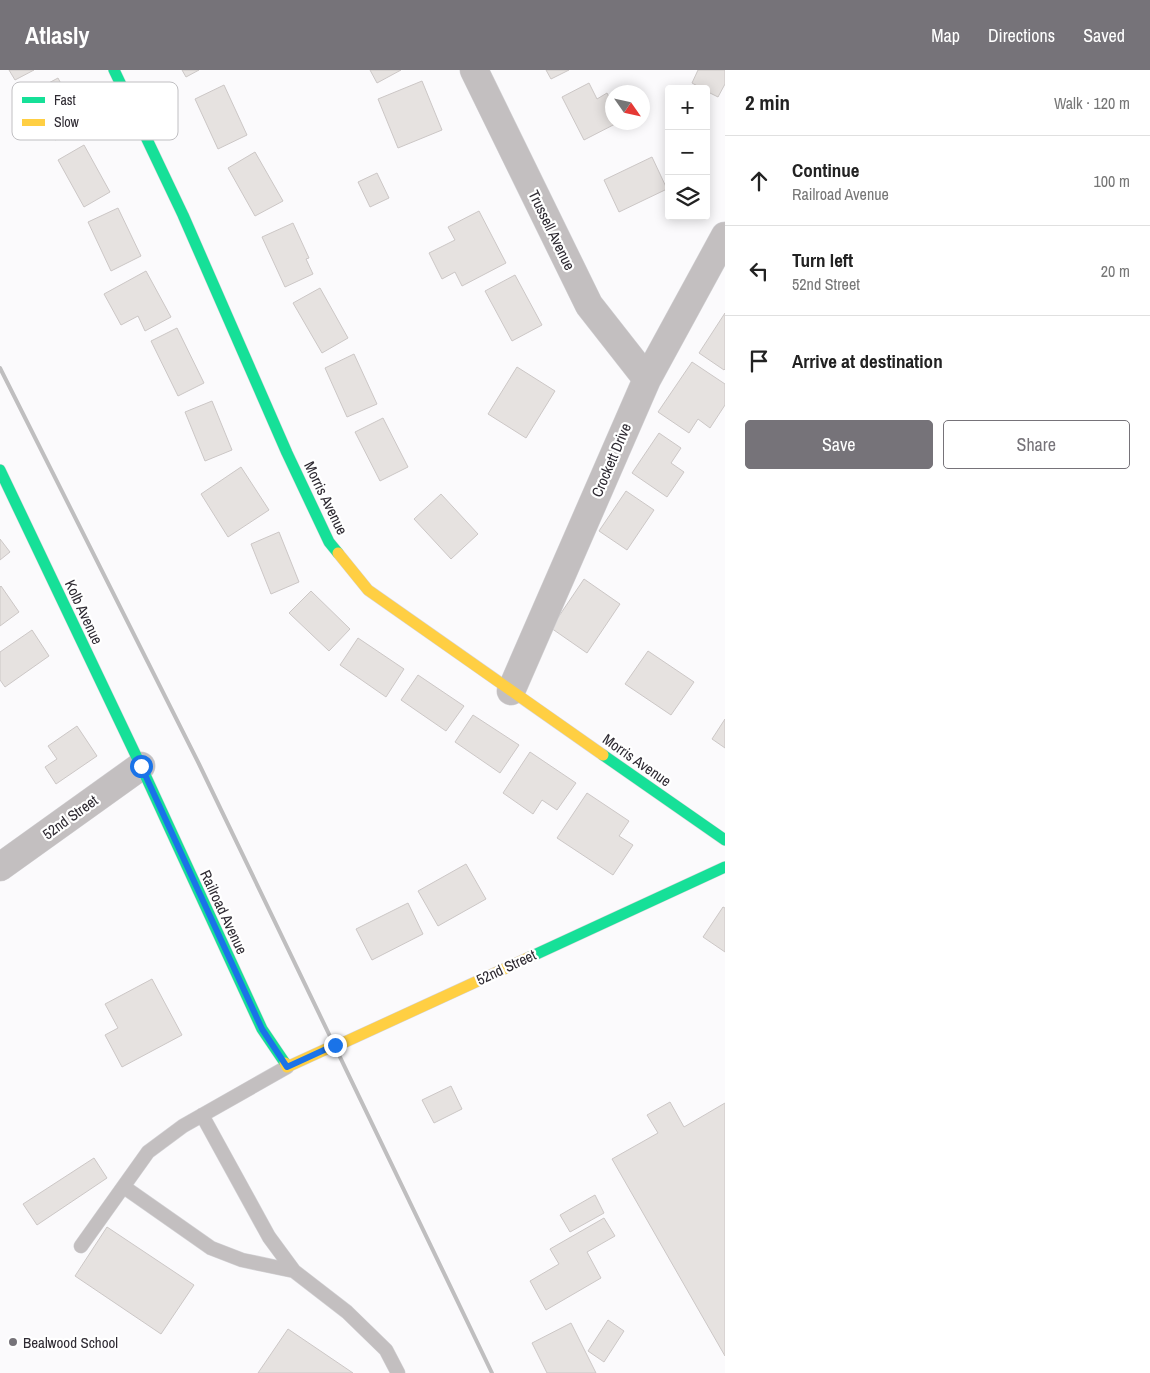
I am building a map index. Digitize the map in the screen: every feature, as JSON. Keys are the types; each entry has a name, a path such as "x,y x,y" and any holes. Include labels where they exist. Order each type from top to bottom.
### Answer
{"street":[{"name":"Morris Avenue","path":"114,70 120,82"},
{"name":"Trussell Avenue","path":"474,70 589,305 646,379"},
{"name":"Morris Avenue","path":"147,140 183,215 287,453 329,542 368,590 725,840"},
{"name":"Crockett Drive","path":"511,691 646,379 725,236"},
{"name":"Kolb Avenue","path":"0,470 141,766"},
{"name":"52nd Street","path":"0,867 141,766"},
{"name":"Railroad Avenue","path":"141,766 262,1029 287,1067"},
{"name":"52nd Street","path":"287,1067 725,867"}],"lane":[{"path":"81,1246 148,1152 183,1126 287,1067"},
{"path":"202,1115 269,1236 294,1270 347,1312 386,1350 398,1373"},
{"path":"124,1187 211,1248 242,1260 294,1270"}],"building":[{"path":"9,70 34,70 15,80"},
{"path":"182,70 199,70 186,77"},
{"path":"370,70 401,70 377,83"},
{"path":"546,70 569,70 551,79"},
{"path":"698,70 725,70 725,84 718,97 710,93 710,85 696,85 692,83"},
{"path":"58,78 60,82 51,82"},
{"path":"422,81 442,130 398,148 378,99"},
{"path":"589,83 597,99 605,94 605,129 584,140 562,97"},
{"path":"224,85 247,135 218,149 195,99"},
{"path":"84,145 110,192 84,207 58,160"},
{"path":"255,152 283,201 255,216 228,168"},
{"path":"652,157 665,185 665,190 619,212 604,180"},
{"path":"377,173 389,198 370,207 358,182"},
{"path":"118,208 141,256 111,271 88,222"},
{"path":"479,211 506,263 462,286 455,272 442,279 429,253 455,240 448,227"},
{"path":"293,223 309,258 306,259 313,274 285,287 262,237"},
{"path":"146,271 171,317 145,331 138,316 121,325 104,294"},
{"path":"515,275 542,325 512,341 485,291"},
{"path":"320,288 348,338 322,353 293,303"},
{"path":"725,313 725,369 724,370 699,353"},
{"path":"177,328 204,383 178,396 151,341"},
{"path":"354,354 377,404 347,417 325,368"},
{"path":"692,362 725,384 725,405 710,428 698,419 689,433 658,412"},
{"path":"517,367 555,391 526,438 488,414"},
{"path":"212,401 232,450 205,461 185,412"},
{"path":"383,418 408,467 380,481 355,432"},
{"path":"659,433 681,448 671,463 684,472 667,497 632,473"},
{"path":"241,467 269,510 228,537 201,494"},
{"path":"626,491 654,510 627,550 599,531"},
{"path":"441,494 478,534 451,559 414,519"},
{"path":"279,532 299,582 271,594 251,544"},
{"path":"0,539 10,552 0,560"},
{"path":"584,579 620,604 587,653 551,628"},
{"path":"0,587 19,612 0,626"},
{"path":"311,591 350,629 329,651 289,613"},
{"path":"32,630 49,656 5,687 0,680 0,652"},
{"path":"358,638 404,669 386,697 340,665"},
{"path":"648,651 694,682 671,715 625,684"},
{"path":"418,675 464,706 446,731 401,700"},
{"path":"473,715 519,745 500,773 455,742"},
{"path":"725,719 725,748 712,739"},
{"path":"77,726 97,756 56,784 45,767 57,759 48,746"},
{"path":"530,752 576,783 557,810 542,800 533,814 503,793"},
{"path":"587,793 629,821 619,836 633,845 613,875 557,838"},
{"path":"466,864 486,899 438,926 418,891"},
{"path":"408,903 423,934 372,960 356,929"},
{"path":"723,907 725,908 725,952 703,937"},
{"path":"152,979 182,1035 122,1067 105,1035 118,1028 105,1004"},
{"path":"451,1086 462,1109 434,1123 422,1100"},
{"path":"670,1102 684,1127 725,1103 725,1356 612,1159 658,1133 647,1115"},
{"path":"94,1158 107,1178 37,1225 23,1204"},
{"path":"595,1195 604,1213 570,1232 560,1215"},
{"path":"604,1218 615,1236 587,1252 601,1278 546,1310 530,1281 559,1264 550,1249"},
{"path":"107,1227 194,1285 161,1334 75,1276"},
{"path":"608,1320 624,1331 604,1362 588,1351"},
{"path":"571,1323 596,1373 547,1373 532,1343"},
{"path":"288,1329 353,1373 258,1373"}],"railway":[{"path":"0,368 199,764 492,1373"}],"traffic: fast":[{"path":"114,70 120,82"},
{"path":"147,140 183,215 287,453 329,542 338,553"},
{"path":"0,470 141,766 262,1029 285,1063"},
{"path":"603,755 725,840"},
{"path":"530,957 725,867"}],"traffic: slow":[{"path":"338,553 368,590 603,755"},
{"path":"285,1063 287,1067 345,1042 530,957"}],"place":[{"name":"Bealwood School","path":"13,1342"}],"route":[{"path":"141,766 262,1029 287,1067 335,1045"}]}
